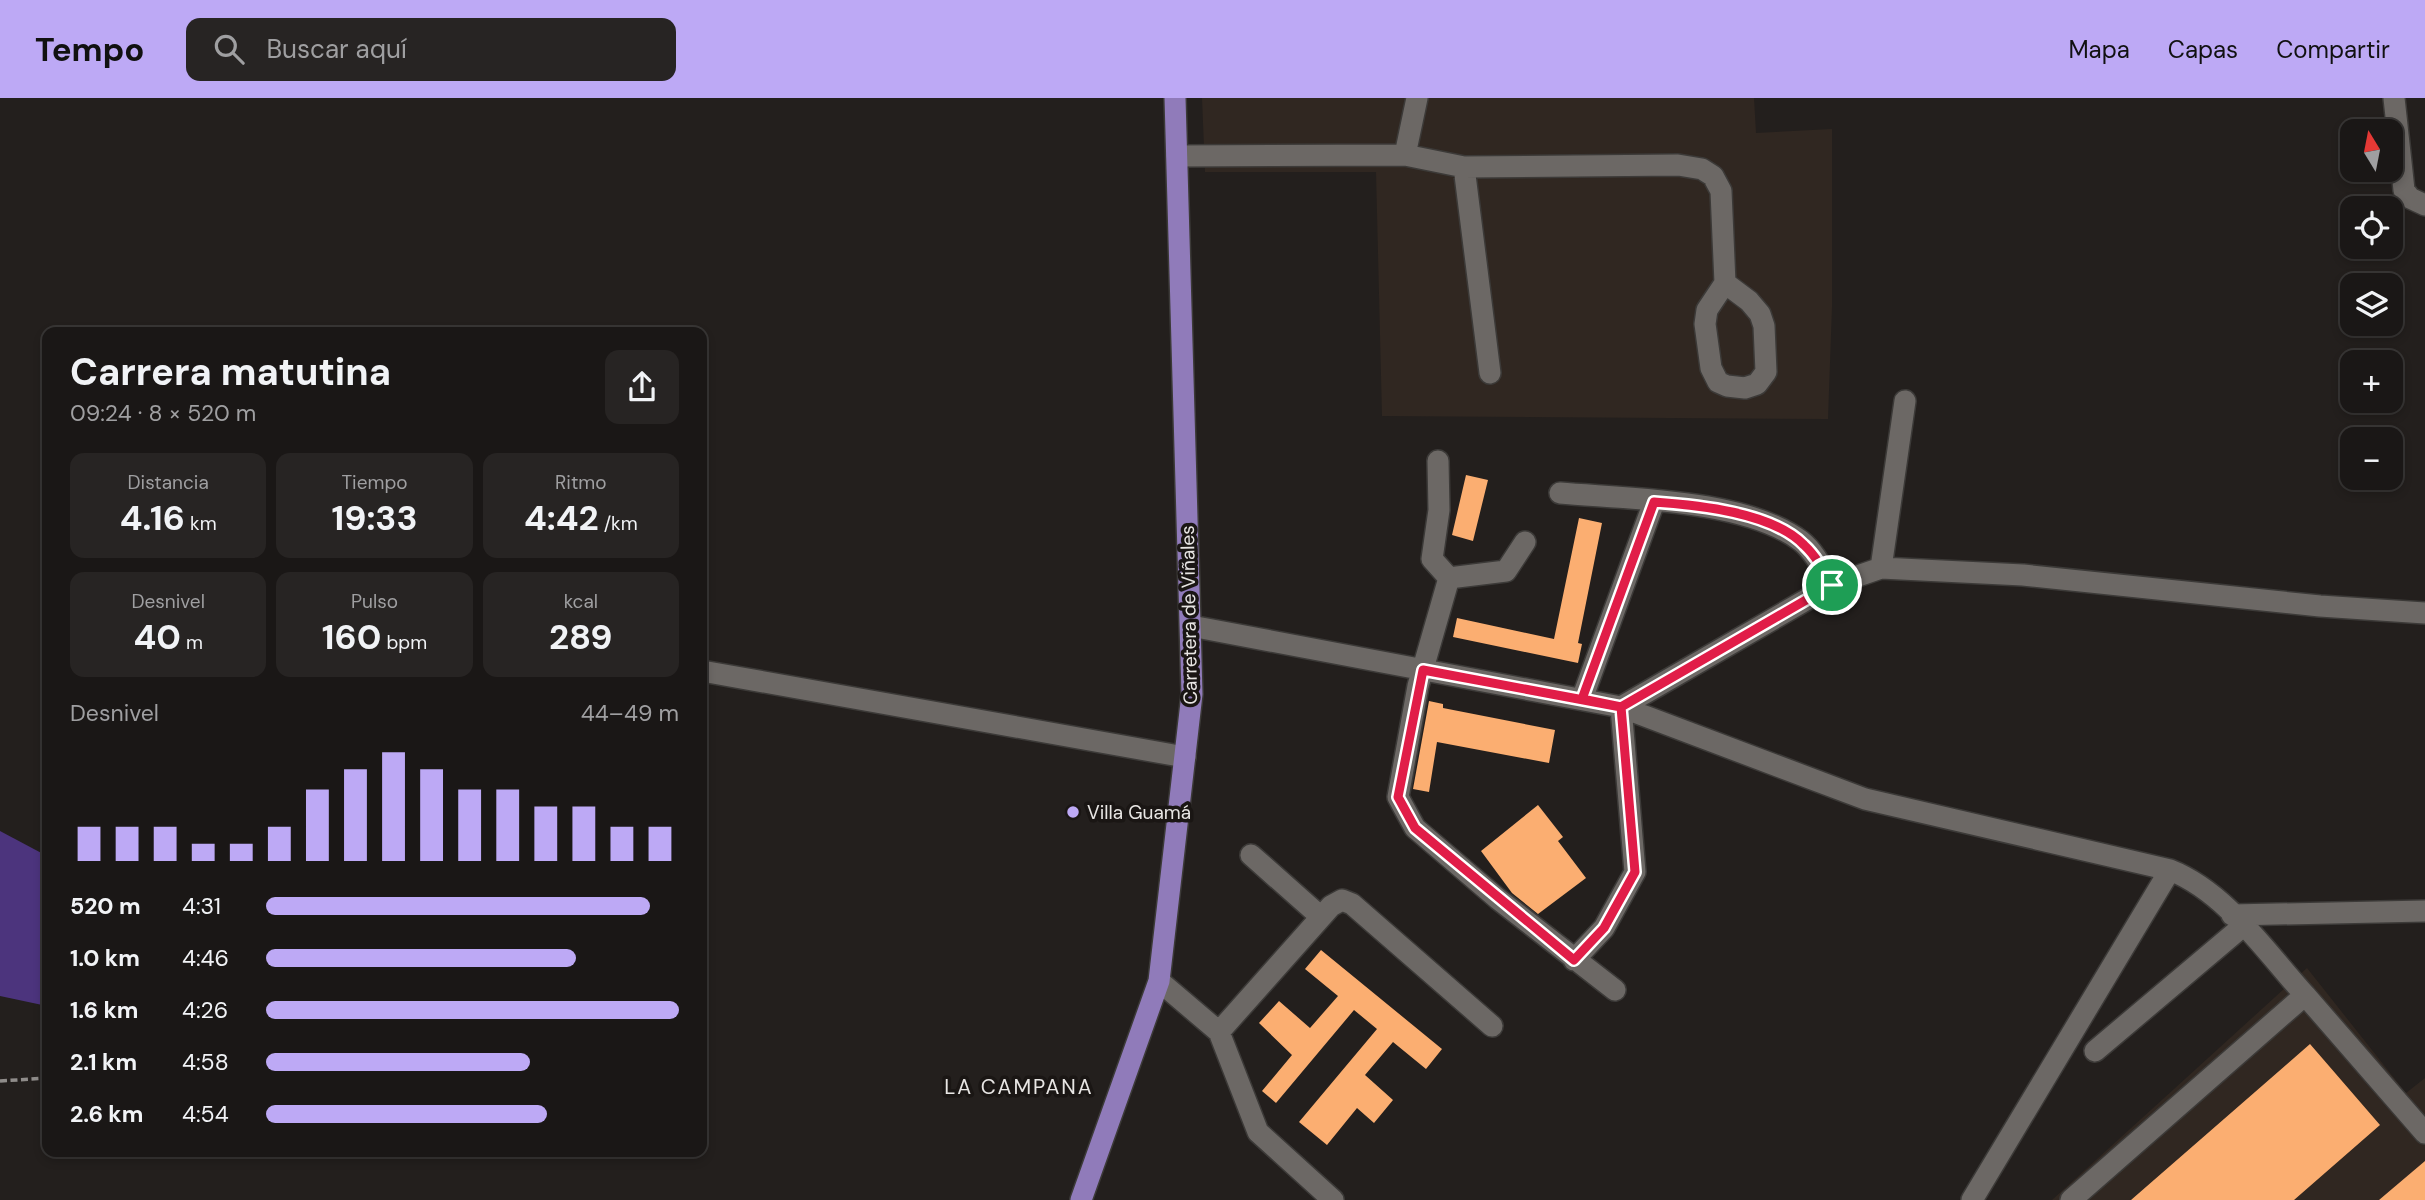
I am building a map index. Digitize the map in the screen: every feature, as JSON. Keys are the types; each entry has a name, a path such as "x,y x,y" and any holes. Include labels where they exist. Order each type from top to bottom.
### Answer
{"main road":[{"name":"Carretera de Viñales","path":"1081,1200 1158,982 1192,694 1175,98"}],"street":[{"path":"1405,155 1417,98"},
{"path":"2394,98 2404,190 2410,198 2425,205"},
{"path":"1177,156 1405,155 1464,167 1678,165 1702,169 1713,176 1721,191 1725,282 1707,310 1705,324 1710,368 1718,382 1745,388 1757,384 1766,372 1764,326 1760,314 1749,301 1725,282"},
{"path":"1464,167 1490,373"},
{"path":"1881,568 1905,401"},
{"path":"1438,461 1439,510 1432,559 1449,578"},
{"path":"1560,493 1700,505 1739,513 1786,532 1803,543 1832,585"},
{"path":"1582,699 1654,502"},
{"path":"1449,578 1506,571 1525,542"},
{"path":"1621,707 1832,585 1881,568 2023,575 2306,604 2425,613"},
{"path":"1449,578 1423,670 1398,797 1415,828 1574,960 1615,990"},
{"path":"1191,626 1621,707 1866,799 2170,870 2191,878 2237,920 2425,1133"},
{"path":"707,672 1185,757"},
{"path":"1574,960 1604,928 1635,872 1621,707"},
{"path":"1251,855 1321,917"},
{"path":"1972,1200 2170,870"},
{"path":"1219,1032 1337,902 1348,902 1492,1026"},
{"path":"2095,1051 2237,920 2425,911"},
{"path":"1158,982 1219,1032 1258,1132 1333,1200"},
{"path":"2071,1200 2305,995"}],"path":[{"path":"0,1081 42,1078"}],"shaded area":[{"path":"1202,98 1754,98 1756,133 1832,129 1832,307 1828,419 1382,416 1376,172 1205,172"},
{"path":"0,831 42,853 42,1005 0,996"},
{"path":"2307,968 2406,1093 2425,1078 2425,1200 2052,1200"}],"building":[{"path":"1466,475 1488,480 1473,541 1452,535"},
{"path":"1579,518 1602,523 1578,643 1582,644 1578,663 1453,637 1457,618 1554,639"},
{"path":"1429,701 1443,704 1443,708 1555,730 1549,763 1437,742 1429,792 1413,789"},
{"path":"1538,805 1563,837 1558,841 1586,878 1538,914 1512,893 1481,851"},
{"path":"1321,950 1442,1049 1426,1069 1393,1042 1365,1075 1393,1100 1374,1123 1357,1108 1327,1145 1299,1122 1377,1029 1354,1010 1276,1103 1262,1091 1292,1055 1259,1023 1279,1001 1310,1028 1338,996 1305,969"},
{"path":"2310,1044 2380,1125 2294,1200 2131,1200"},
{"path":"2425,1161 2425,1200 2379,1200"}],"place":[{"name":"Villa Guamá","path":"1073,812"}],"district":[{"name":"LA CAMPANA","path":"1019,1087"}],"route":[{"path":"1832,585 1621,707 1423,670 1398,797 1415,828 1574,960 1604,928 1635,872 1621,707 1582,699 1654,502 1700,505 1739,513 1786,532 1803,543 1832,585"}]}
